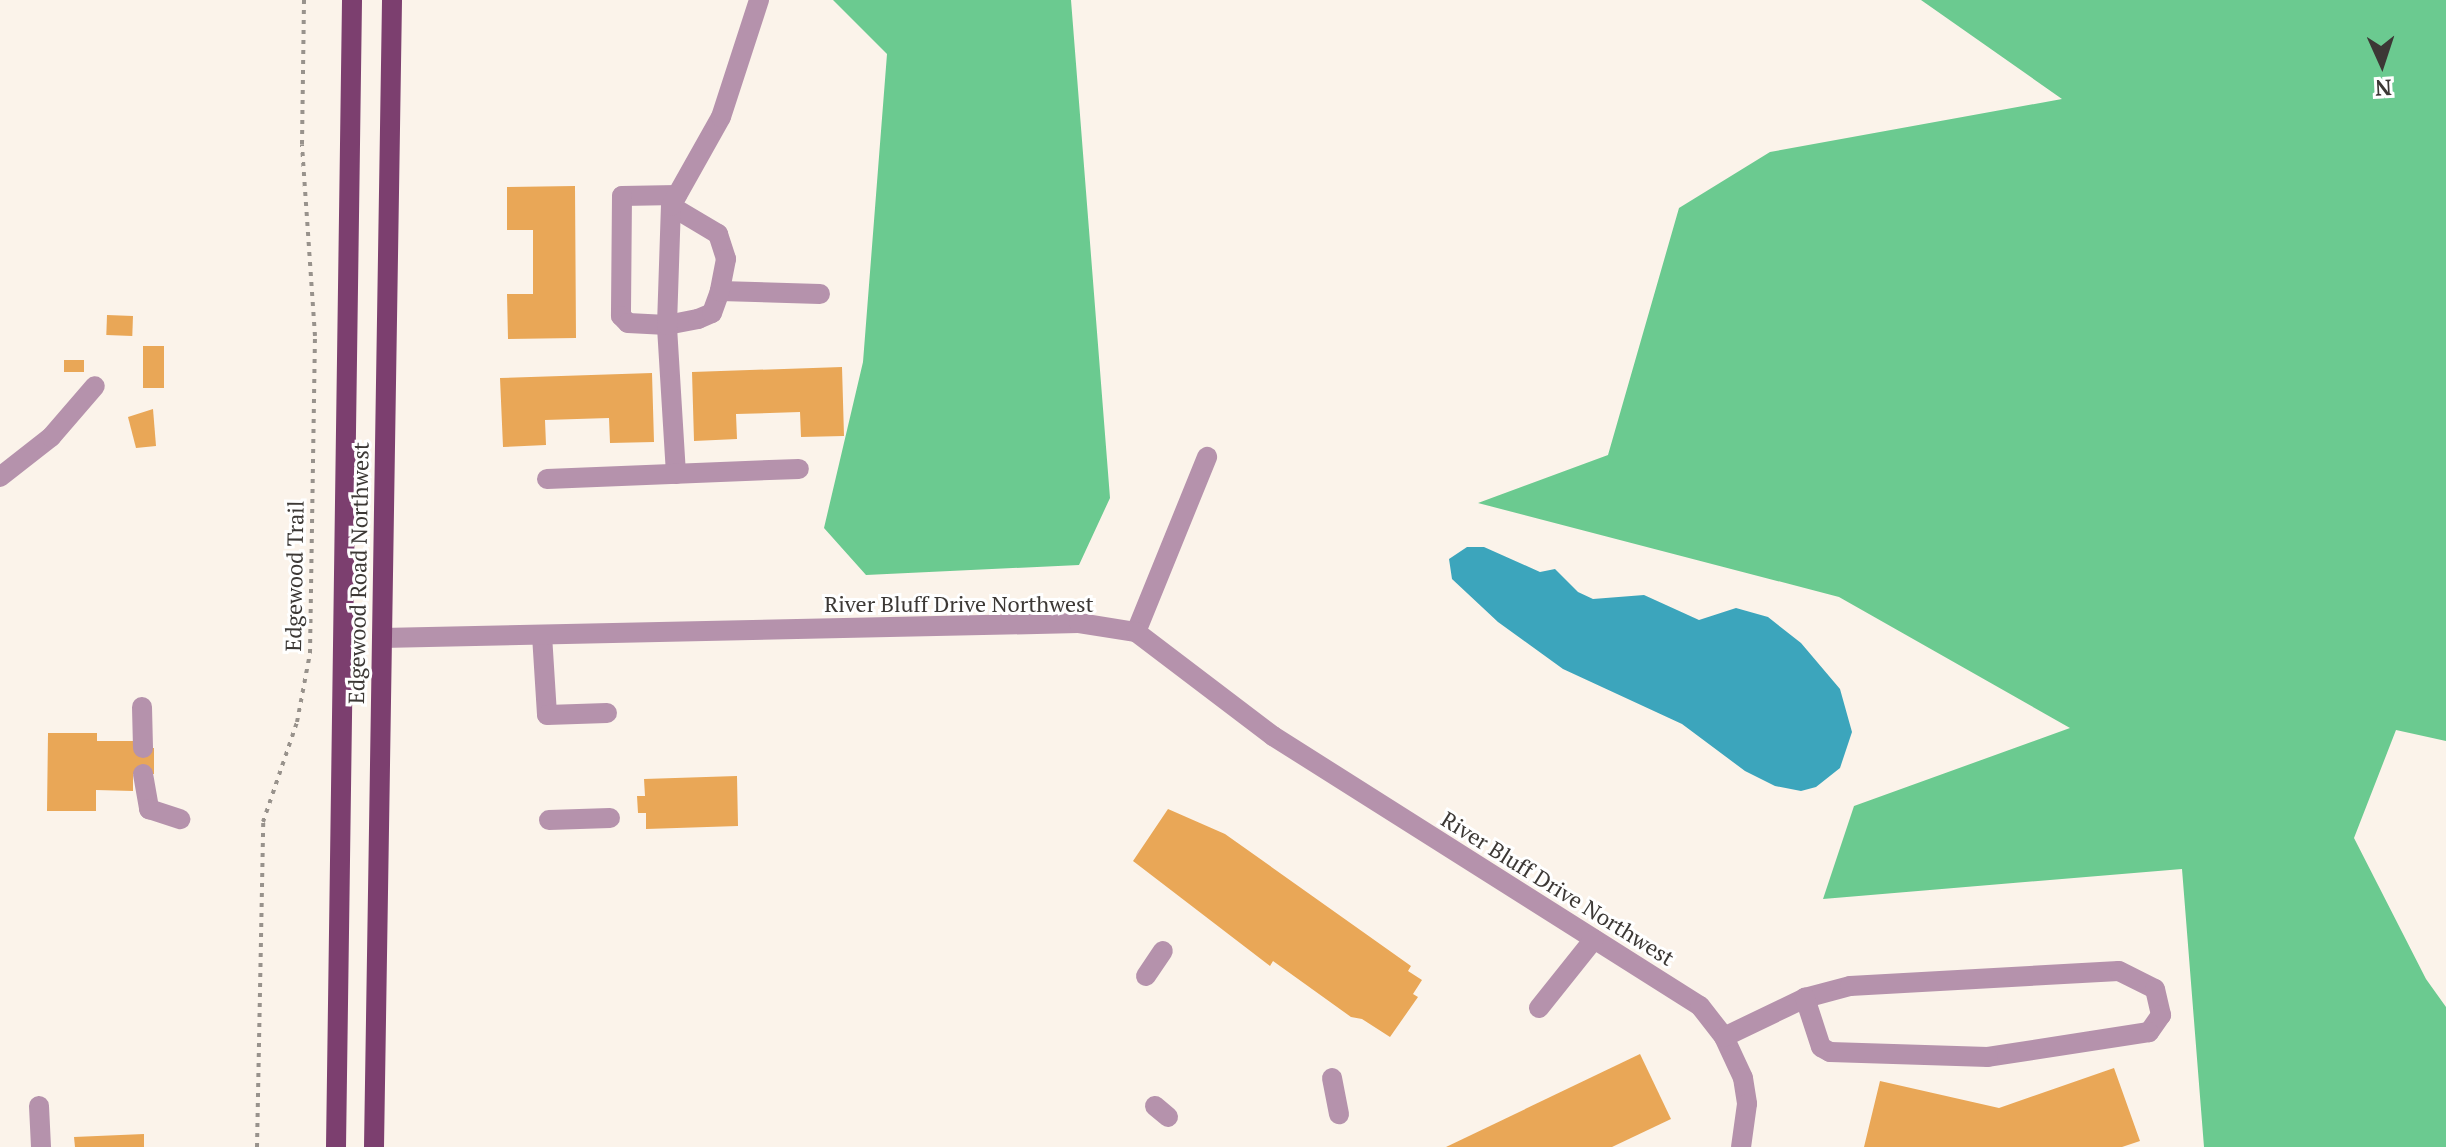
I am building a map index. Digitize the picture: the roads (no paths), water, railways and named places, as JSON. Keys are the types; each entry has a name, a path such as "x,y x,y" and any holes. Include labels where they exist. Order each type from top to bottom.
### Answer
{"main road":[{"name":"Edgewood Road Northwest","path":"336,1147 352,0"},
{"name":"Edgewood Road Northwest","path":"374,1147 392,0"}],"street":[{"path":"676,474 667,325 674,200 721,117 759,0"},
{"path":"622,196 674,200 718,234 726,259 712,313 667,325 628,323 621,316 622,196"},
{"path":"720,291 820,294"},
{"path":"0,477 51,437 95,386"},
{"path":"1136,632 1207,457"},
{"path":"547,479 799,469"},
{"name":"River Bluff Drive Northwest","path":"382,638 1079,623 1136,632 1273,736 1700,1006 1724,1037 1743,1078 1747,1104 1741,1147"},
{"path":"542,635 547,715 607,713"},
{"path":"142,707 143,748"},
{"path":"143,774 149,809 180,819"},
{"path":"549,820 610,818"},
{"path":"1539,1008 1594,939"},
{"path":"1146,976 1163,951"},
{"path":"1724,1037 1805,998 1850,986 2119,971 2155,989 2161,1015 2149,1032 1988,1057 1830,1052 1821,1047 1805,998"},
{"path":"1332,1078 1339,1114"},
{"path":"39,1106 41,1147"}],"water":[{"path":"1467,547 1484,547 1540,572 1555,569 1578,592 1593,599 1644,595 1699,620 1736,608 1768,617 1801,643 1840,689 1852,732 1840,768 1816,787 1801,791 1775,786 1745,771 1682,724 1563,669 1498,622 1452,579 1449,559"}]}
